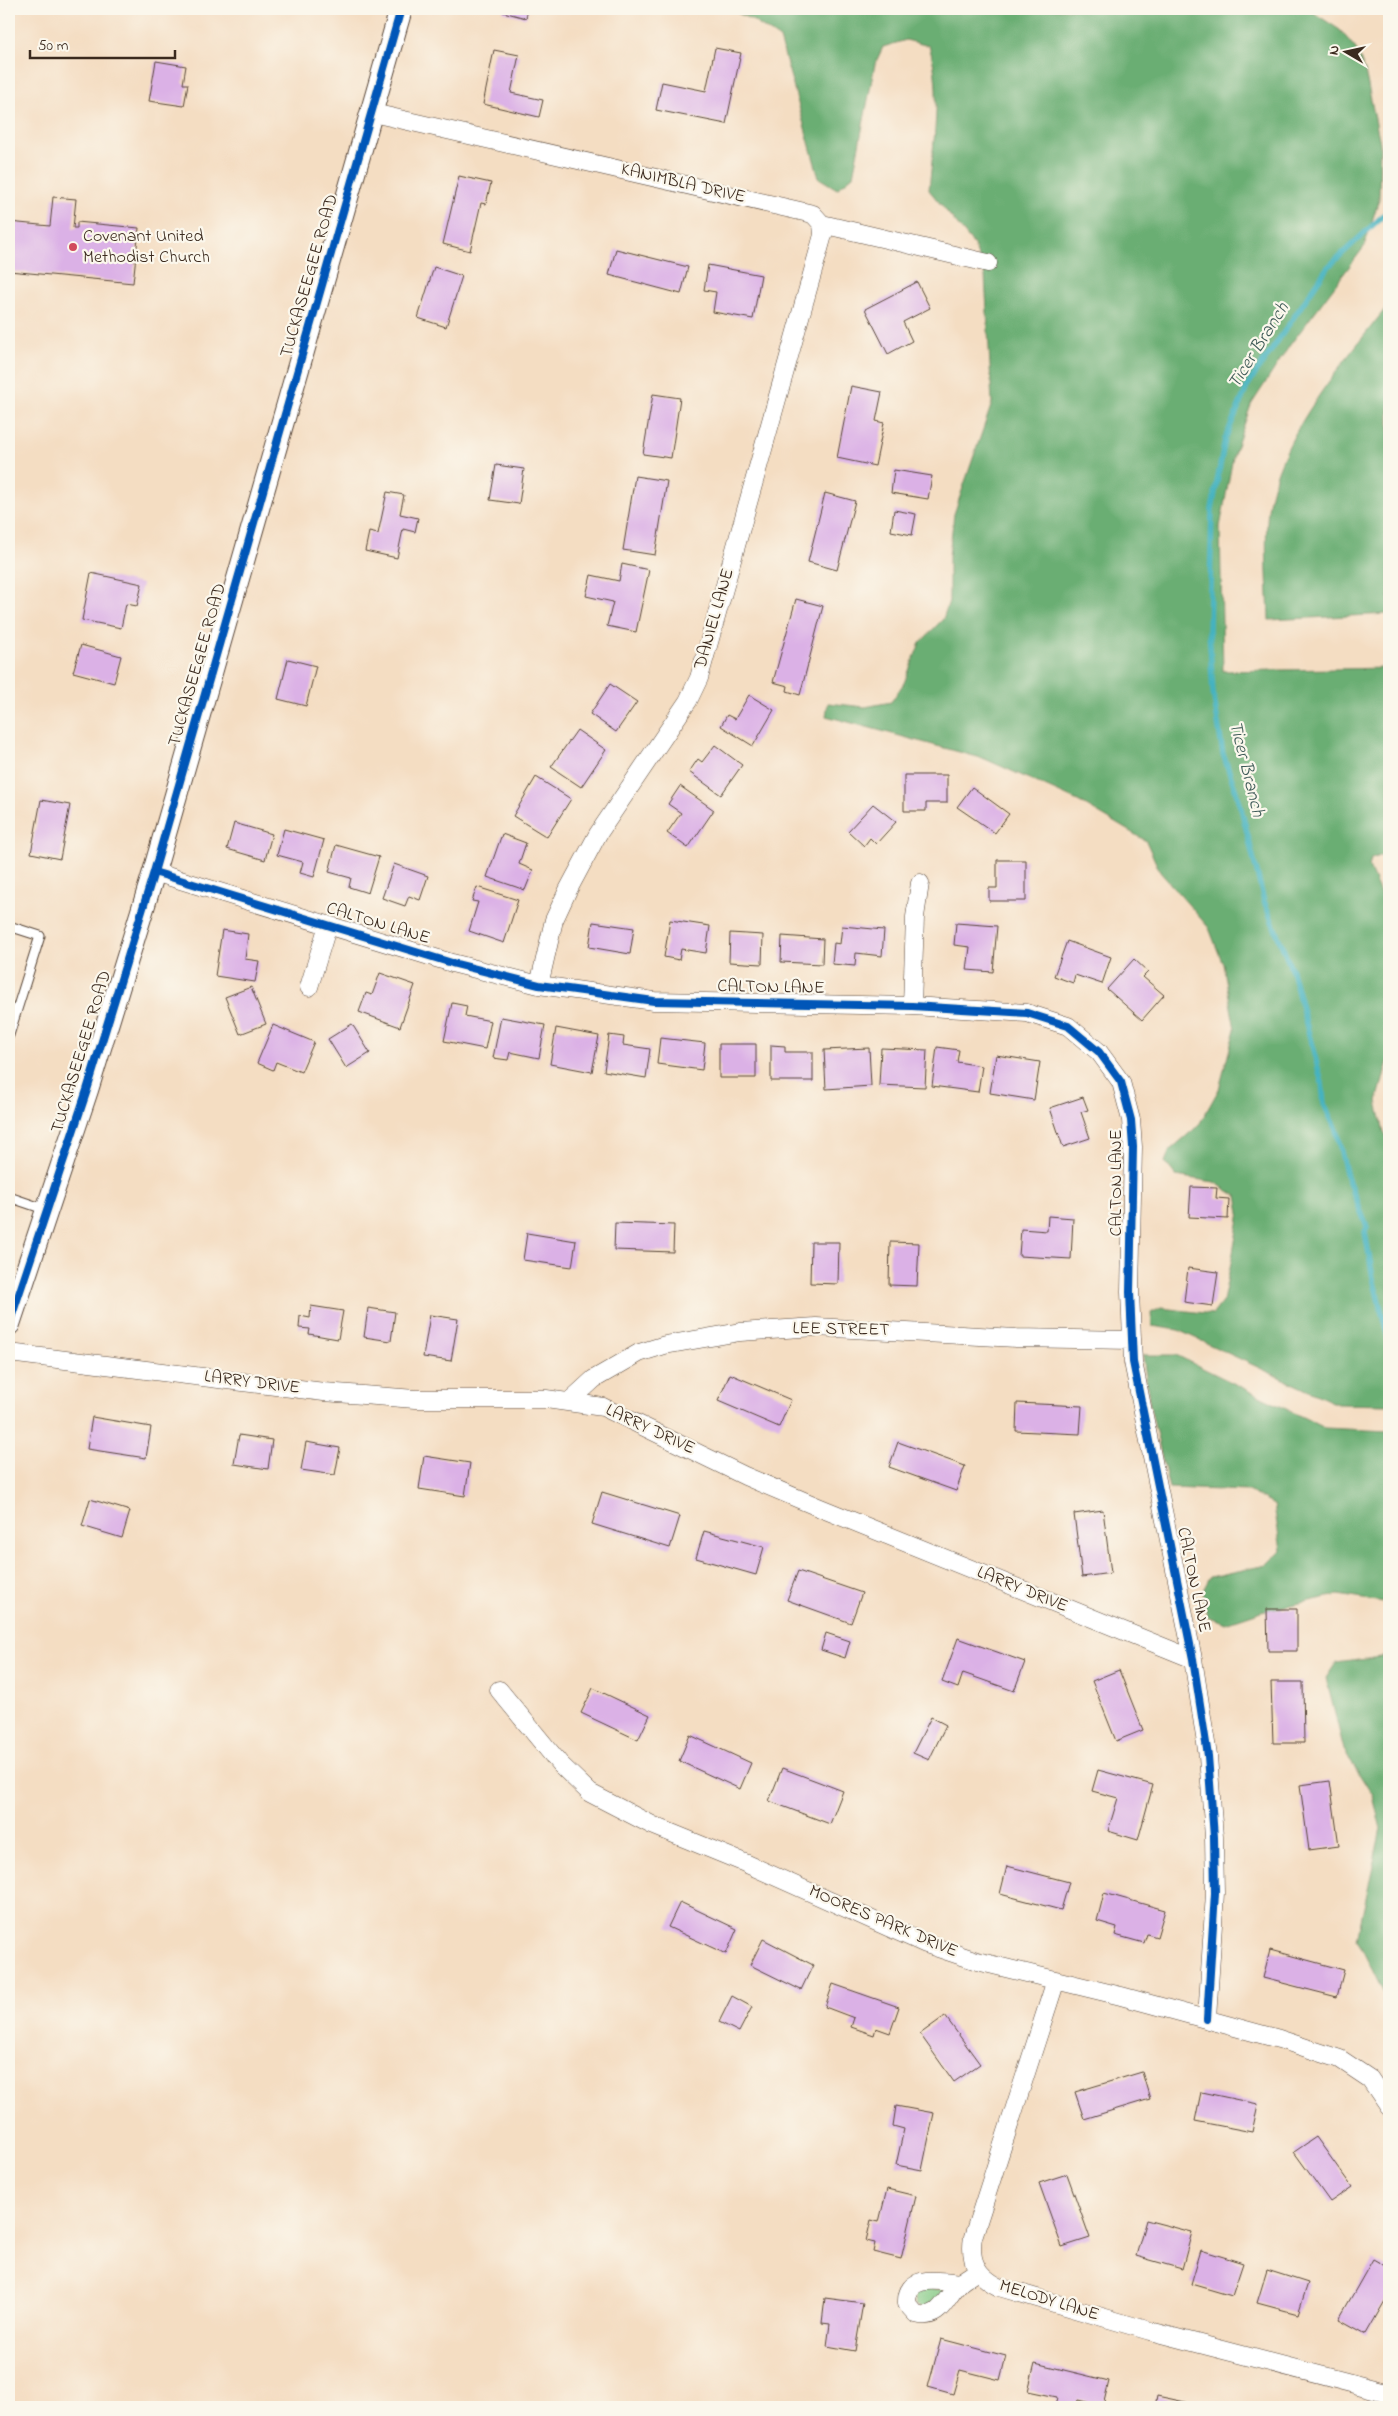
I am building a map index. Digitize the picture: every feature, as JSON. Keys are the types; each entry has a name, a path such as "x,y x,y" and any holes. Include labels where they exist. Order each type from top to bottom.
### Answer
{"street":[{"name":"TUCKASEEGEE ROAD","path":"9,1324 87,1090 154,872 373,113 401,9"},
{"name":"KANIMBLA DRIVE","path":"373,113 813,214 822,224 988,263"},
{"name":"DANIEL LANE","path":"539,985 554,920 568,890 598,834 688,701 699,678 823,236 822,224"},
{"name":"CALTON LANE","path":"154,872 452,963 539,985 654,1001 912,1006 982,1009 1042,1016 1068,1026 1099,1052 1121,1082 1131,1120 1133,1147 1130,1292 1131,1340 1136,1382 1193,1659 1208,1756 1214,1837 1215,1893 1207,2019"},
{"path":"912,1006 915,917 920,884"},
{"path":"309,987 328,925"},
{"name":"LEE STREET","path":"570,1401 594,1379 640,1353 665,1345 740,1332 816,1327 1016,1338 1131,1340"},
{"name":"LARRY DRIVE","path":"9,1353 324,1392 415,1399 491,1398 570,1401 603,1407 745,1476 1193,1659"},
{"name":"MOORES PARK DRIVE","path":"499,1690 560,1764 590,1793 652,1825 830,1900 926,1944 977,1961 1279,2039 1340,2060 1370,2079 1389,2107"},
{"name":"MELODY LANE","path":"1056,1980 974,2237 973,2262 978,2271 986,2280 999,2287 1150,2331 1389,2393"},
{"path":"960,2283 978,2271"}],"lane":[{"path":"9,926 40,936 9,1035"},
{"path":"9,1197 47,1210"}],"green space":[{"path":"729,9 1308,9 1340,30 1356,49 1365,71 1380,143 1379,199 1364,247 1290,345 1251,405 1233,457 1220,527 1223,671 1389,668 1389,852 1371,859 1369,867 1389,914 1389,1058 1377,1101 1384,1133 1389,1141 1389,1405 1337,1404 1178,1330 1152,1326 1151,1313 1161,1308 1213,1314 1223,1301 1240,1212 1237,1196 1214,1182 1176,1176 1165,1162 1170,1150 1199,1125 1219,1089 1235,1029 1223,964 1209,928 1160,872 1146,841 1078,801 985,759 826,716 828,703 865,707 891,702 904,683 920,643 943,619 949,601 949,556 954,514 992,403 985,275 974,245 929,190 936,98 933,62 929,46 906,40 883,47 875,64 853,176 837,189 819,178 780,39 752,20"},
{"path":"1389,304 1389,614 1269,620 1266,558 1267,526 1270,498 1278,471 1289,445 1319,395"},
{"path":"1143,1355 1176,1355 1325,1428 1389,1431 1389,1603 1338,1595 1262,1611 1226,1623 1207,1616 1202,1592 1210,1577 1266,1565 1281,1550 1274,1505 1248,1491 1169,1488 1150,1406"},
{"path":"1389,1656 1389,2004 1357,1939 1381,1829 1373,1796 1344,1750 1326,1678 1336,1663"},
{"path":"921,2287 943,2290 944,2293 928,2309 916,2305 914,2293"}],"building":[{"path":"504,9 528,9 526,18 503,12"},
{"path":"715,48 741,53 726,124 656,110 662,82 706,91"},
{"path":"494,50 519,55 511,93 543,100 539,117 483,104"},
{"path":"156,61 186,66 183,84 188,84 184,106 149,101"},
{"path":"459,176 491,183 486,204 481,203 470,251 443,244"},
{"name":"Covenant United Methodist Church","path":"53,197 76,199 73,228 77,228 77,222 139,228 133,283 9,271 9,222 50,226"},
{"path":"616,249 688,267 681,294 609,275"},
{"path":"708,265 761,275 753,319 713,312 716,292 704,290"},
{"path":"434,267 462,276 446,327 418,318"},
{"path":"917,282 930,308 903,322 912,341 888,354 865,309"},
{"path":"851,386 882,392 876,421 884,423 875,466 837,458"},
{"path":"653,394 680,398 671,458 643,454"},
{"path":"496,465 524,469 519,504 490,500"},
{"path":"894,470 932,476 928,499 891,493"},
{"path":"635,476 667,481 655,555 623,550"},
{"path":"387,492 404,495 400,514 418,518 415,532 403,529 397,558 365,551 369,532 378,534"},
{"path":"825,493 855,501 837,570 808,562"},
{"path":"894,510 916,514 912,535 891,531"},
{"path":"622,564 649,570 636,632 607,626 613,602 586,596 591,575 619,581"},
{"path":"91,573 142,584 137,606 126,604 121,628 82,620"},
{"path":"796,599 823,606 800,695 787,691 788,686 773,682"},
{"path":"81,645 121,656 114,683 73,672"},
{"path":"288,659 316,666 306,706 278,699"},
{"path":"610,684 637,702 616,732 590,714"},
{"path":"749,695 774,710 753,746 721,726 727,715 735,719"},
{"path":"577,730 606,750 581,787 551,767"},
{"path":"715,745 742,765 721,795 689,772 698,759 702,762"},
{"path":"904,775 947,775 947,803 926,803 926,811 904,811"},
{"path":"536,777 571,799 547,837 513,816"},
{"path":"680,786 714,810 688,848 667,833 681,813 668,804"},
{"path":"972,787 1009,814 995,833 957,807"},
{"path":"41,800 70,805 60,859 31,853"},
{"path":"873,804 896,822 876,844 870,838 864,846 848,831"},
{"path":"234,823 272,834 265,860 227,849"},
{"path":"284,829 324,840 314,877 300,873 303,862 277,855"},
{"path":"502,834 526,843 519,864 533,870 525,890 487,877"},
{"path":"336,845 379,857 368,893 349,887 351,878 329,872"},
{"path":"997,860 1026,860 1026,901 989,901 989,888 997,888"},
{"path":"394,864 428,876 420,900 409,896 405,906 382,898"},
{"path":"477,887 518,900 504,943 469,931 478,902 472,901"},
{"path":"670,920 710,926 706,953 681,949 679,960 664,957"},
{"path":"593,922 634,928 630,954 589,947"},
{"path":"956,923 997,926 993,972 967,970 970,947 954,945"},
{"path":"842,926 884,930 882,956 856,953 855,966 832,964 834,943 840,944"},
{"path":"222,930 248,934 245,959 259,961 255,982 215,976"},
{"path":"730,933 763,935 762,964 729,962"},
{"path":"782,936 823,939 822,964 781,962"},
{"path":"1067,941 1111,957 1102,984 1075,975 1073,983 1054,976"},
{"path":"1134,959 1148,972 1143,977 1164,995 1142,1020 1107,989"},
{"path":"380,973 415,985 400,1027 359,1012 366,993 372,995"},
{"path":"251,987 266,1024 240,1034 225,997"},
{"path":"452,1003 467,1006 465,1016 491,1021 485,1049 444,1041"},
{"path":"501,1017 545,1025 539,1058 510,1052 508,1060 493,1058"},
{"path":"352,1024 370,1053 346,1068 328,1039"},
{"path":"273,1025 314,1042 301,1072 276,1062 273,1070 257,1063"},
{"path":"556,1028 599,1036 592,1072 550,1064"},
{"path":"609,1035 624,1037 623,1045 650,1049 646,1078 604,1071"},
{"path":"660,1038 705,1043 702,1070 657,1064"},
{"path":"719,1044 756,1044 756,1078 719,1078"},
{"path":"771,1045 785,1046 785,1052 813,1052 813,1081 771,1081"},
{"path":"937,1047 959,1050 957,1062 982,1066 978,1092 932,1086"},
{"path":"869,1048 871,1086 826,1089 824,1050"},
{"path":"881,1048 927,1050 925,1087 879,1085"},
{"path":"996,1055 1040,1062 1034,1100 990,1093"},
{"path":"1083,1097 1088,1110 1081,1112 1090,1138 1063,1147 1050,1108"},
{"path":"1191,1187 1217,1188 1216,1198 1229,1199 1228,1219 1189,1217"},
{"path":"1048,1216 1073,1218 1071,1259 1019,1256 1021,1229 1047,1231"},
{"path":"615,1223 674,1225 673,1252 614,1250"},
{"path":"527,1233 576,1241 572,1267 523,1260"},
{"path":"811,1242 839,1242 838,1284 810,1283"},
{"path":"890,1242 919,1243 917,1286 889,1285"},
{"path":"1188,1268 1218,1272 1213,1306 1184,1302"},
{"path":"311,1306 343,1311 338,1339 309,1334 310,1329 299,1328 300,1316 310,1318"},
{"path":"368,1308 395,1312 391,1341 364,1337"},
{"path":"430,1315 458,1319 451,1361 423,1357"},
{"path":"730,1374 791,1400 779,1427 718,1401"},
{"path":"1017,1403 1082,1406 1080,1434 1016,1431"},
{"path":"92,1417 151,1427 146,1458 87,1449"},
{"path":"239,1435 272,1440 268,1469 234,1464"},
{"path":"306,1442 340,1448 335,1475 301,1470"},
{"path":"898,1442 965,1466 956,1491 889,1467"},
{"path":"424,1456 470,1463 465,1496 419,1489"},
{"path":"602,1492 680,1516 670,1548 592,1524"},
{"path":"90,1499 130,1511 122,1538 82,1526"},
{"path":"1103,1510 1111,1573 1082,1577 1074,1514"},
{"path":"704,1531 764,1547 756,1575 696,1558"},
{"path":"798,1571 862,1593 851,1623 787,1600"},
{"path":"1267,1609 1297,1609 1297,1651 1268,1651"},
{"path":"826,1633 850,1641 845,1658 821,1650"},
{"path":"958,1638 1025,1662 1014,1691 963,1673 958,1688 942,1682"},
{"path":"1119,1670 1143,1730 1116,1741 1092,1681"},
{"path":"1271,1682 1303,1682 1304,1743 1273,1743"},
{"path":"593,1688 650,1715 638,1740 581,1713"},
{"path":"931,1717 946,1725 929,1760 913,1753"},
{"path":"690,1735 751,1763 740,1789 679,1761"},
{"path":"782,1768 843,1791 830,1824 769,1801"},
{"path":"1098,1770 1153,1785 1138,1840 1108,1831 1118,1798 1092,1791"},
{"path":"1330,1781 1339,1846 1309,1850 1300,1785"},
{"path":"1007,1866 1069,1882 1061,1910 1000,1894"},
{"path":"1104,1893 1165,1910 1157,1937 1147,1934 1144,1943 1115,1935 1117,1927 1097,1921"},
{"path":"680,1902 737,1929 726,1954 668,1927"},
{"path":"763,1939 813,1965 801,1990 750,1965"},
{"path":"1270,1950 1344,1970 1337,1997 1263,1978"},
{"path":"833,1984 899,2007 890,2033 876,2028 874,2035 851,2027 854,2018 825,2007"},
{"path":"732,1996 752,2007 739,2032 719,2022"},
{"path":"945,2016 980,2064 954,2082 920,2034"},
{"path":"1142,2072 1150,2099 1084,2119 1075,2092"},
{"path":"1201,2092 1258,2104 1252,2132 1195,2121"},
{"path":"896,2106 934,2113 922,2170 896,2165 904,2129 893,2126"},
{"path":"1316,2137 1352,2187 1330,2202 1294,2152"},
{"path":"1067,2174 1090,2238 1062,2247 1039,2183"},
{"path":"887,2189 916,2196 901,2259 873,2252 875,2243 866,2241 871,2220 879,2222"},
{"path":"1146,2220 1192,2232 1182,2269 1136,2256"},
{"path":"1201,2250 1243,2263 1232,2296 1191,2284"},
{"path":"1373,2259 1389,2268 1389,2294 1366,2334 1339,2319"},
{"path":"1267,2270 1308,2283 1298,2314 1257,2303"},
{"path":"825,2298 863,2303 855,2351 827,2346 830,2324 822,2323"},
{"path":"941,2339 1006,2356 1000,2380 960,2370 953,2394 928,2387"},
{"path":"1035,2363 1109,2381 1103,2406 1078,2400 1076,2407 1055,2407 1057,2397 1028,2391"},
{"path":"1157,2396 1204,2406 1204,2407 1155,2407"}],"waterway":[{"name":"Ticer Branch","path":"1389,210 1327,268 1248,385 1225,439 1212,509 1209,630 1213,692 1223,754 1239,800 1264,901 1292,971 1322,1083 1324,1104 1336,1130 1347,1177 1367,1227 1365,1232 1373,1278 1389,1341"}],"cycle path":[{"path":"9,1324 87,1090 154,872 401,9"},
{"path":"154,872 452,963 539,985 654,1001 912,1006 1027,1013 1068,1026 1099,1052 1121,1082 1131,1120 1133,1147 1130,1292 1133,1362 1193,1659 1208,1756 1214,1837 1215,1893 1207,2019"}],"place":[{"name":"Covenant United Methodist Church","path":"73,247"}]}
